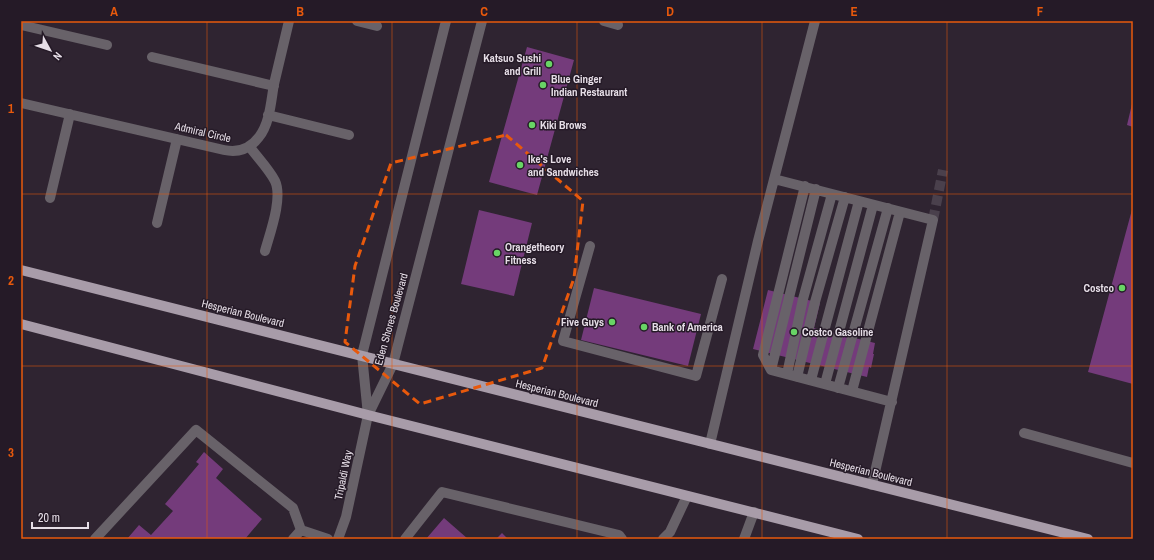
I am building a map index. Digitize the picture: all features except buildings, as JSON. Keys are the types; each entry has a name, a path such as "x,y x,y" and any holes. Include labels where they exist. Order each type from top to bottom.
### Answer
{"main road":[{"name":"Hesperian Boulevard","path":"21,270 1088,539"},
{"path":"21,324 368,415 858,539"}],"street":[{"path":"265,251 278,201 278,189 275,181 249,146 259,137 268,115 289,21"},
{"path":"357,21 377,26"},
{"name":"Eden Shores Boulevard","path":"368,415 362,355 446,21"},
{"name":"Eden Shores Boulevard","path":"368,415 393,364 482,21"},
{"path":"604,21 618,25"},
{"path":"710,444 738,322 815,21"},
{"path":"21,25 108,45"},
{"path":"152,57 274,86"},
{"name":"Admiral Circle","path":"21,103 231,152 237,152 249,146"},
{"path":"50,198 70,114"},
{"path":"268,115 349,135"},
{"path":"157,223 177,139"},
{"path":"774,179 933,220 872,485"},
{"path":"805,186 763,356 771,370 892,402"},
{"path":"771,370 816,189"},
{"path":"787,374 803,299 832,194"},
{"path":"797,377 815,302 845,197"},
{"path":"811,380 859,201"},
{"path":"825,384 873,205"},
{"path":"838,388 888,208"},
{"path":"852,391 900,212"},
{"path":"590,246 564,341 696,376 722,279"},
{"name":"Tripaldi Way","path":"341,538 368,415"},
{"path":"95,539 196,430 293,508 301,530"},
{"path":"1024,433 1133,463"},
{"path":"405,539 442,492 618,535 622,539"},
{"path":"663,539 670,532 687,496"},
{"path":"744,539 754,512"},
{"path":"293,539 301,530"},
{"path":"301,530 328,539"}],"highlighted area":[{"path":"506,135 583,201 574,278 542,368 420,404 345,342 355,266 391,163"}],"tunnel":[{"path":"933,220 943,170"}],"place":[{"name":"Katsuo Sushi and Grill","path":"549,64"},
{"name":"Blue Ginger Indian Restaurant","path":"543,85"},
{"name":"Kiki Brows","path":"532,125"},
{"name":"Ike's Love and Sandwiches","path":"520,165"},
{"name":"Orangetheory Fitness","path":"497,253"},
{"name":"Costco","path":"1122,288"},
{"name":"Five Guys","path":"612,322"},
{"name":"Bank of America","path":"644,327"},
{"name":"Costco Gasoline","path":"794,332"}]}
